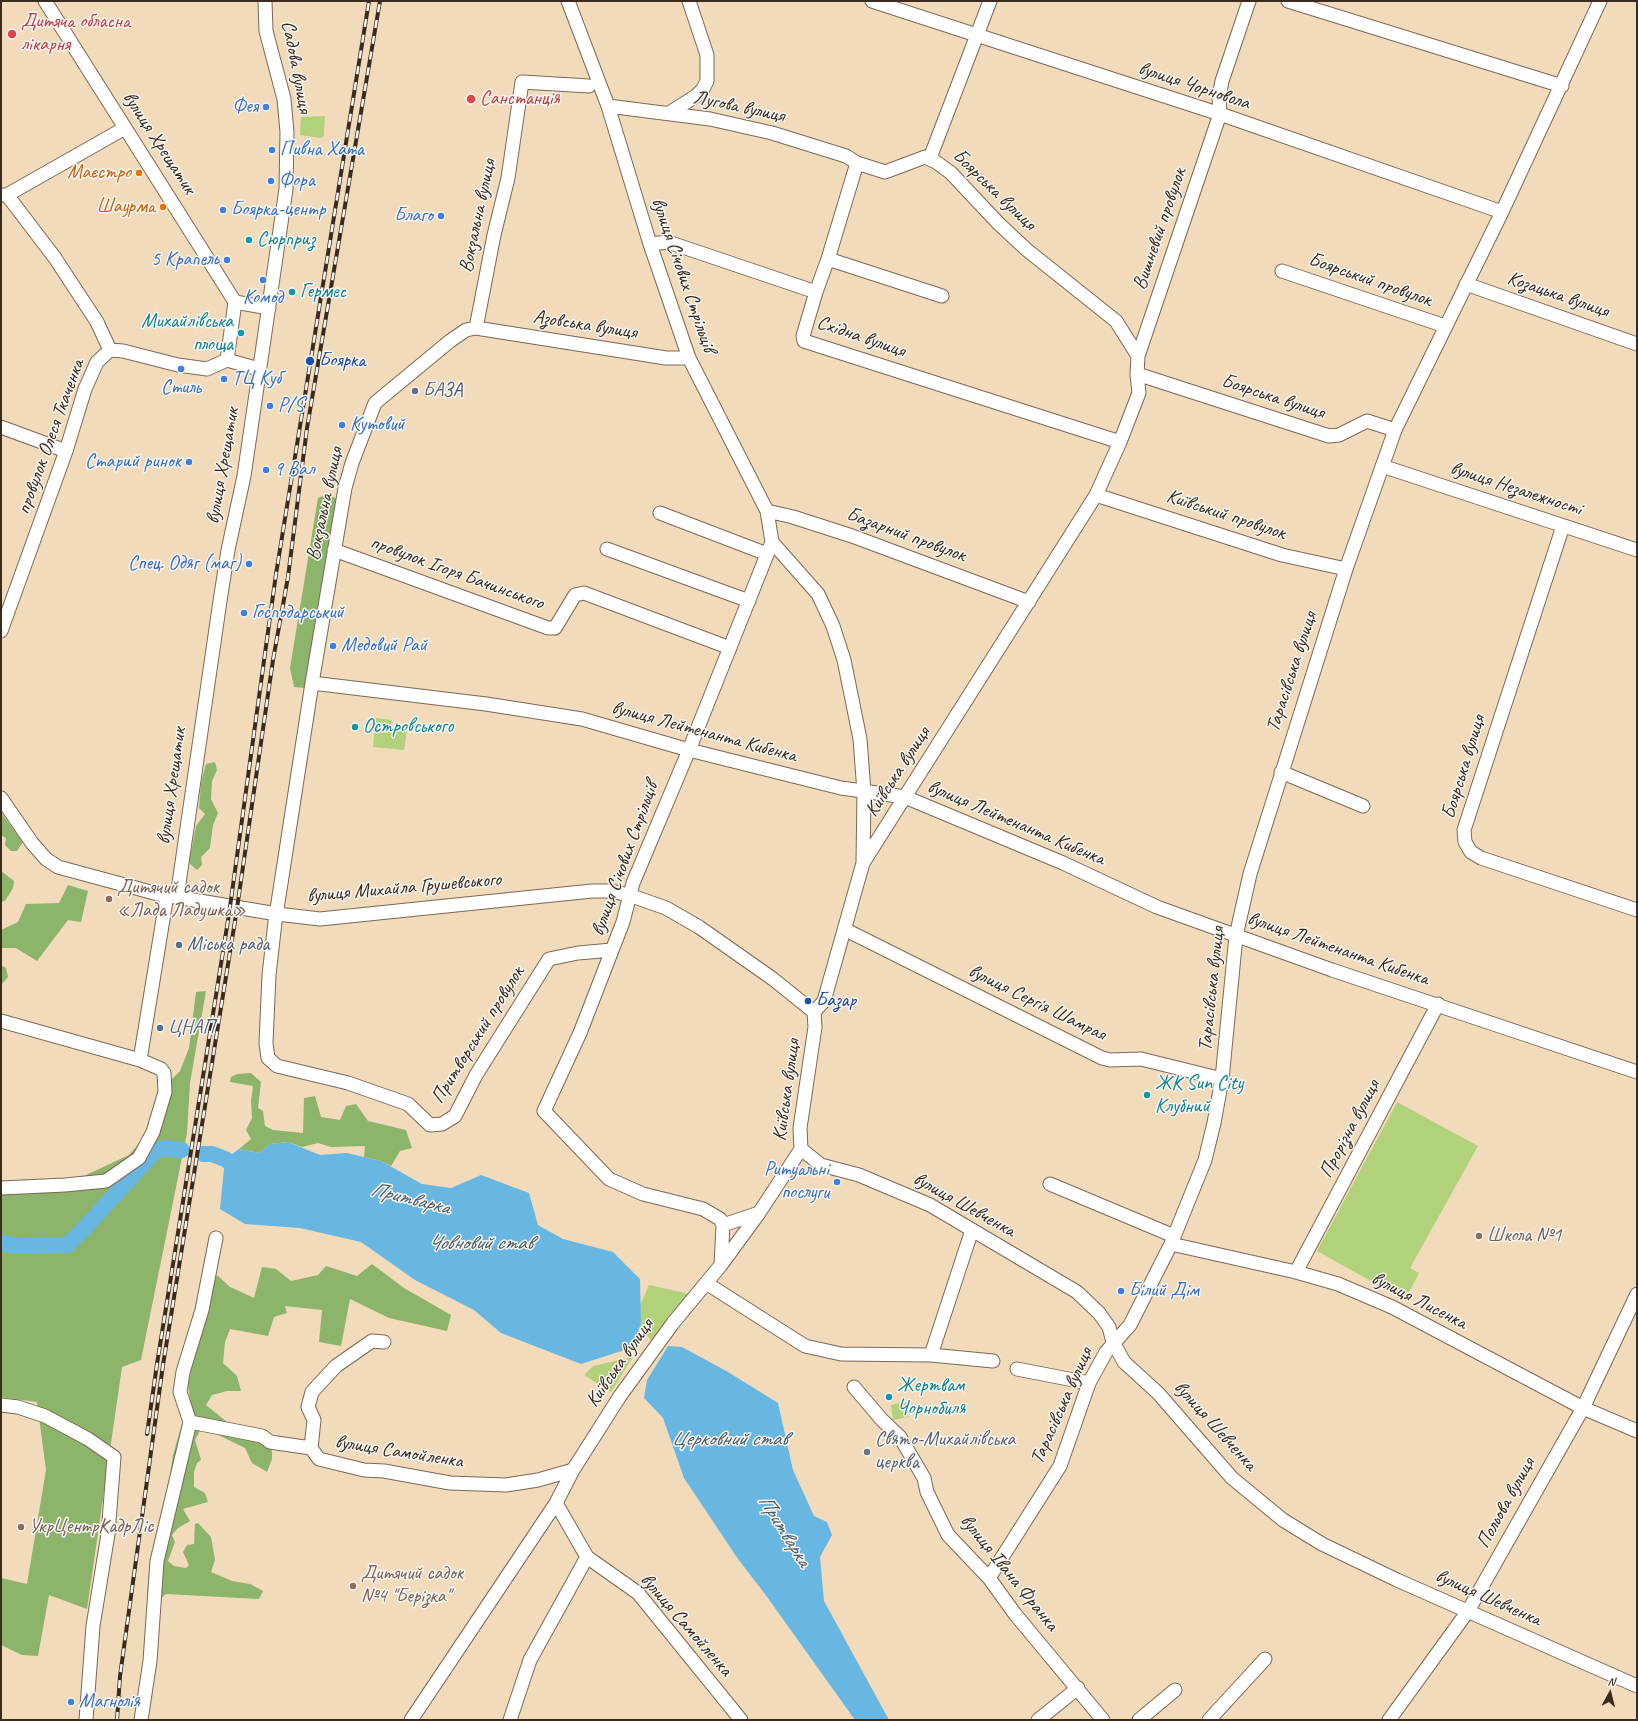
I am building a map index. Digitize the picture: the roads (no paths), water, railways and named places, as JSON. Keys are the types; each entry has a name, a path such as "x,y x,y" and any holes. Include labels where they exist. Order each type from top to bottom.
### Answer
{"street":[{"name":"вулиця Хрещатик","path":"46,1 235,302"},
{"name":"Садова вулиця","path":"265,1 266,31 284,99 287,132 286,189 269,308"},
{"name":"вулиця Січових Стрільців","path":"568,1 608,106 650,244 689,358 766,511 772,542 629,895 629,902 623,922 580,1033 544,1111 609,1178 643,1194 703,1210 720,1218 723,1224"},
{"path":"669,113 703,89 707,81 707,55 689,1"},
{"name":"вулиця Чорновола","path":"872,1 1220,114 1502,212"},
{"path":"930,158 990,1"},
{"path":"1220,114 1219,97 1222,81 1249,1"},
{"path":"1288,1 1562,86"},
{"name":"Тарасівська вулиця","path":"989,1578 1060,1466 1089,1383 1106,1352 1130,1324 1172,1240 1205,1160 1214,1123 1222,1079 1236,936 1250,874 1280,772 1346,569 1395,430 1502,212 1562,86 1600,1"},
{"name":"Вокзальна вулиця","path":"268,1058 266,1042 268,975 312,683 345,488 352,463 375,403 450,341 466,330 476,328 494,235 508,178 522,82 589,86"},
{"name":"Лугова вулиця","path":"608,106 710,119 772,133 846,156 857,163"},
{"name":"Вишневий провулок","path":"1120,442 1139,393 1137,374 1138,356 1220,114"},
{"path":"4,195 125,128"},
{"name":"Боярська вулиця","path":"857,163 885,172 925,157 930,158 951,173 999,224 1028,250 1116,322 1138,356"},
{"path":"816,292 857,163"},
{"name":"провулок Олеся Ткаченка","path":"1,631 66,450 85,389 97,362 110,350 97,322 63,271 4,195"},
{"name":"Східна вулиця","path":"650,244 668,242 816,292 802,336 804,341 1120,442"},
{"path":"828,258 942,296"},
{"name":"Боярський провулок","path":"1282,271 1445,326"},
{"name":"Козацька вулиця","path":"1466,284 1637,344"},
{"path":"226,360 235,302 269,308"},
{"name":"вулиця Хрещатик","path":"140,1060 172,896 228,550 244,476 269,308"},
{"name":"Азовська вулиця","path":"476,328 666,358 689,358"},
{"path":"110,350 124,351 178,365 207,369 226,360 259,370"},
{"name":"Боярська вулиця","path":"1137,374 1329,436 1339,435 1367,421 1395,430"},
{"path":"1,427 66,450"},
{"name":"Київська вулиця","path":"411,1720 556,1503 573,1470 606,1416 637,1370 721,1265 759,1214 801,1149 800,1128 815,1027 814,1012 824,1001 863,863 1030,602 1096,495 1120,442"},
{"name":"вулиця Незалежності","path":"1382,466 1637,550"},
{"name":"Київський провулок","path":"1096,495 1282,554 1346,569"},
{"name":"Базарний провулок","path":"766,511 793,517 852,536 1030,602"},
{"path":"660,513 767,554"},
{"name":"Боярська вулиця","path":"1563,526 1464,830 1465,842 1471,852 1481,858 1637,910"},
{"path":"772,542 818,594 833,626 844,660 860,739 864,792 863,863"},
{"path":"607,549 749,601"},
{"name":"провулок Ігоря Бачинського","path":"334,550 548,628 554,628 575,595 584,594 730,648"},
{"name":"вулиця Лейтенанта Кибенка","path":"312,683 486,704 582,719 689,750 864,792 905,797 1063,863 1157,907 1332,970 1438,1004 1637,1072"},
{"path":"1280,772 1363,806"},
{"name":"вулиця Михайла Грушевського","path":"1,798 32,843 46,859 58,867 172,896 277,914 320,918 592,891 611,891 629,895 666,908 699,927 773,979 814,1012"},
{"name":"вулиця Сергія Шамрая","path":"844,929 1102,1058 1110,1060 1141,1059 1222,1079"},
{"name":"Притворський провулок","path":"268,1058 277,1066 348,1083 408,1104 430,1125 442,1124 455,1116 476,1075 549,960 578,953 612,950"},
{"name":"Прорізна вулиця","path":"1296,1272 1438,1004"},
{"path":"1,1021 140,1060 161,1069 164,1073 165,1092 153,1132 139,1158 106,1181 30,1188 1,1188"},
{"name":"вулиця Шевченка","path":"801,1149 821,1165 859,1174 930,1205 1076,1292 1102,1317 1109,1327 1113,1342 1124,1362 1158,1393 1232,1478 1283,1520 1322,1544 1397,1580 1637,1686"},
{"name":"вулиця Лисенка","path":"1050,1184 1172,1240 1338,1284 1392,1307 1583,1408 1637,1431"},
{"path":"721,1265 723,1224 759,1214"},
{"path":"930,1355 972,1230"},
{"path":"141,1720 150,1661 157,1561 196,1422 180,1392 183,1372 202,1310 216,1238"},
{"path":"706,1283 805,1346 841,1354 930,1355 993,1361"},
{"name":"Польова вулиця","path":"1389,1720 1468,1611 1583,1408 1637,1294"},
{"path":"311,1448 314,1420 308,1407 312,1392 336,1366 372,1341 384,1342"},
{"path":"1017,1369 1089,1383"},
{"name":"вулиця Івана Франка","path":"854,1387 882,1420 900,1437 924,1478 927,1492 948,1534 989,1578 1015,1614 1104,1720"},
{"path":"1,1405 18,1407 45,1416 88,1439 114,1457 108,1534 93,1626 86,1720"},
{"name":"вулиця Самойленка","path":"196,1422 262,1436 270,1442 311,1448 319,1458 364,1470 384,1471 450,1483 506,1485 538,1480 573,1470"},
{"name":"вулиця Самойленка","path":"556,1503 587,1557 638,1593 741,1720"},
{"path":"510,1720 530,1660 587,1557"},
{"path":"1209,1720 1265,1660"},
{"path":"1038,1720 1078,1688"},
{"path":"1139,1720 1175,1690"}],"water":[{"name":"Човновий став","path":"288,1142 320,1155 347,1153 381,1161 422,1184 451,1188 481,1175 529,1193 538,1225 563,1239 613,1252 640,1279 641,1322 634,1347 581,1364 501,1333 474,1310 415,1280 361,1242 300,1228 245,1224 220,1209 225,1159 239,1149 259,1153 270,1144"},
{"name":"Церковний став","path":"668,1346 682,1347 728,1372 778,1403 793,1470 814,1516 827,1522 832,1535 820,1557 824,1601 889,1720 855,1720 765,1594 738,1559 684,1478 663,1418 644,1398 647,1380"}],"waterway":[{"name":"Притварка","path":"1,1243 18,1246 67,1245 80,1233 154,1152 164,1148 182,1150"},
{"name":"Притварка","path":"203,1154 212,1154 225,1159 243,1171"}],"railway":[{"path":"147,1434 229,914 276,574 369,1"},
{"path":"117,1720 120,1676 163,1365 236,915 273,660 288,577 307,428 380,1"}],"place":[{"name":"Дитяча обласна лікарня","path":"12,34"},
{"name":"Санстанція","path":"471,99"},
{"name":"Фея","path":"266,107"},
{"name":"Пивна Хата","path":"272,150"},
{"name":"Маєстро","path":"139,173"},
{"name":"Фора","path":"271,181"},
{"name":"Шаурма","path":"163,207"},
{"name":"Боярка-центр","path":"223,210"},
{"name":"Благо","path":"441,216"},
{"name":"Сюрприз","path":"249,240"},
{"name":"5 Крапель","path":"227,260"},
{"name":"Комод","path":"263,280"},
{"name":"Гермес","path":"292,292"},
{"name":"Михайлівська площа","path":"241,333"},
{"name":"Боярка","path":"310,361"},
{"name":"Стиль","path":"181,369"},
{"name":"ТЦ Куб","path":"224,379"},
{"name":"БАЗА","path":"415,391"},
{"name":"P/S","path":"270,406"},
{"name":"Кутовий","path":"342,425"},
{"name":"Старий ринок","path":"189,462"},
{"name":"9 Вал","path":"266,470"},
{"name":"Спец. Одяг (маг)","path":"249,564"},
{"name":"Господарський","path":"244,613"},
{"name":"Медовий Рай","path":"333,646"},
{"name":"Островського","path":"355,727"},
{"name":"Дитячий садок «Лада Ладушка»","path":"109,899"},
{"name":"Міська рада","path":"179,945"},
{"name":"Базар","path":"808,1001"},
{"name":"ЦНАП","path":"160,1028"},
{"name":"ЖК Sun City Клубний","path":"1147,1095"},
{"name":"Ритуальні послуги","path":"837,1182"},
{"name":"Школа №1","path":"1479,1236"},
{"name":"Білий Дім","path":"1121,1291"},
{"name":"Жертвам Чорнобиля","path":"889,1397"},
{"name":"Свято-Михайлівська церква","path":"867,1452"},
{"name":"УкрЦентрКадрЛіс","path":"21,1527"},
{"name":"Дитячий садок №4 \"Берізка\"","path":"353,1586"},
{"name":"Магнолія","path":"71,1702"}]}
